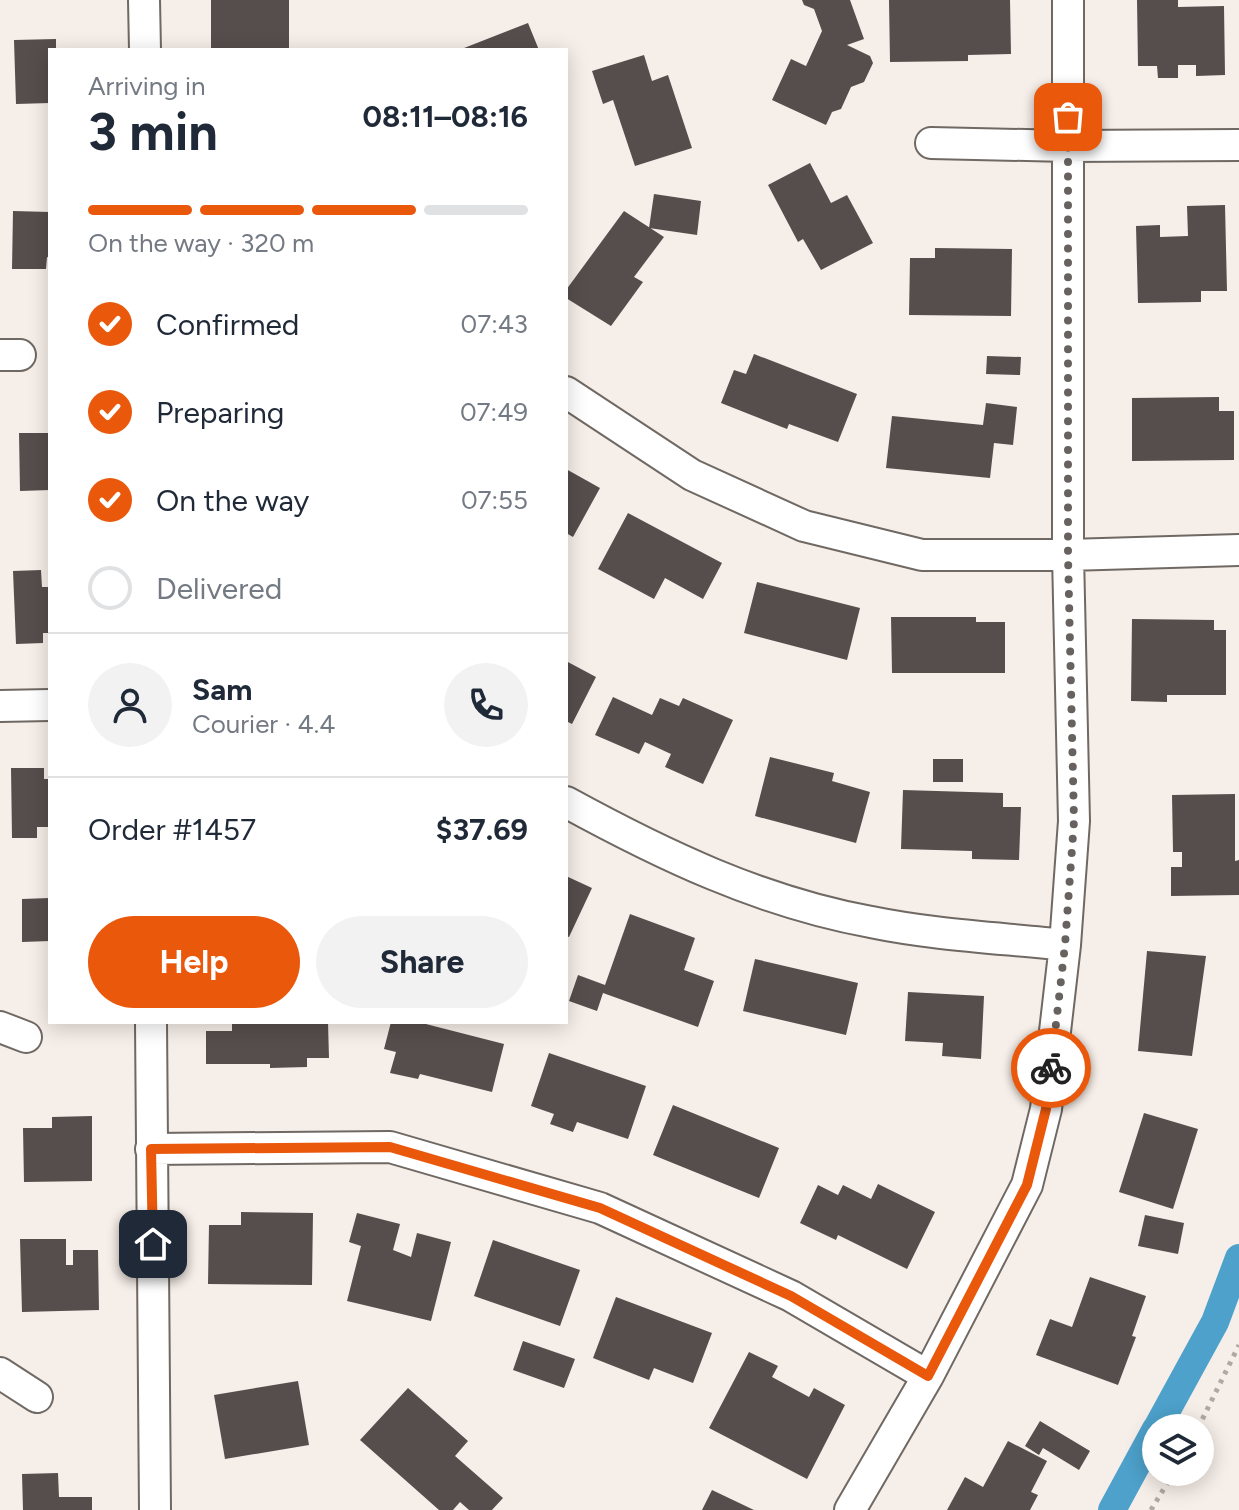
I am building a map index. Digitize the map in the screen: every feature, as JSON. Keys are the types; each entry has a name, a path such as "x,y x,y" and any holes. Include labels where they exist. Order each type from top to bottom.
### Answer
{"street":[{"path":"144,0 145,48"},
{"path":"850,1510 928,1376 1027,1185 1046,1109 1065,945 1074,821 1068,555 1068,0"},
{"path":"931,143 1239,145"},
{"path":"568,393 692,475 804,526 922,555 1239,550"},
{"path":"0,706 48,705"},
{"path":"568,803 654,849 772,897 871,922 1065,945"},
{"path":"151,1024 155,1510"},
{"path":"151,1149 390,1147 585,1203 791,1296 928,1376"},
{"path":"0,1373 37,1397"}],"path":[{"path":"1205,1414 1239,1345"},
{"path":"1151,1510 1166,1486"}],"building":[{"path":"211,0 289,0 289,48 211,48"},
{"path":"802,0 850,0 864,39 847,45 870,56 873,63 864,82 851,87 841,109 832,112 826,125 772,100 791,59 806,66 822,31 814,9 804,5"},
{"path":"889,0 1010,0 1011,54 968,55 968,61 890,62"},
{"path":"1137,0 1178,0 1178,7 1224,6 1225,75 1196,76 1196,65 1178,65 1178,78 1158,78 1157,66 1138,66"},
{"path":"528,23 538,48 464,48"},
{"path":"56,39 56,48 48,48 48,103 16,104 14,40"},
{"path":"644,55 652,81 668,75 692,148 635,166 613,100 603,104 592,71"},
{"path":"810,163 831,203 847,195 873,243 821,270 803,239 798,242 768,185"},
{"path":"654,194 701,201 697,235 649,228"},
{"path":"1225,205 1227,291 1201,291 1201,302 1138,303 1136,226 1160,225 1160,237 1188,236 1187,206"},
{"path":"13,211 48,212 46,269 12,269"},
{"path":"624,211 664,237 634,277 643,282 611,326 568,299 568,287"},
{"path":"935,248 1012,249 1011,316 909,315 910,258 935,258"},
{"path":"754,354 857,394 838,442 789,424 787,429 721,403 734,370 746,374"},
{"path":"987,356 1021,357 1020,375 986,374"},
{"path":"1219,397 1219,411 1234,411 1234,460 1132,461 1132,398"},
{"path":"986,403 1017,407 1013,445 994,443 990,478 886,468 892,416 983,425"},
{"path":"19,433 48,433 48,490 20,491"},
{"path":"568,470 600,488 573,537 568,534"},
{"path":"628,513 722,563 703,599 665,578 654,599 598,569"},
{"path":"41,570 42,587 48,587 48,633 43,633 43,643 16,644 13,571"},
{"path":"757,582 860,608 847,660 744,633"},
{"path":"891,617 976,617 976,622 1005,622 1005,673 892,673"},
{"path":"1132,619 1214,620 1214,630 1226,630 1226,695 1167,695 1167,702 1131,701"},
{"path":"568,662 596,677 572,724 568,722"},
{"path":"613,697 652,715 660,698 679,706 683,698 733,720 703,784 665,767 671,754 645,742 639,754 595,735"},
{"path":"770,757 834,773 832,781 870,792 856,843 755,816"},
{"path":"933,759 963,759 963,782 933,782"},
{"path":"11,768 44,768 44,779 48,779 48,827 37,827 37,838 12,838"},
{"path":"903,790 1003,793 1003,807 1021,807 1019,860 972,859 972,851 901,849"},
{"path":"1235,794 1235,861 1239,860 1239,895 1171,896 1171,867 1182,867 1182,852 1173,852 1172,795"},
{"path":"568,877 592,888 568,937"},
{"path":"48,898 48,941 22,942 22,899"},
{"path":"630,914 695,938 684,970 714,981 698,1027 603,993 597,1011 569,1001 578,975 605,985"},
{"path":"1147,951 1206,956 1192,1056 1138,1051"},
{"path":"755,959 858,983 846,1035 743,1011"},
{"path":"908,992 984,996 981,1059 942,1056 943,1043 905,1041"},
{"path":"232,1024 328,1024 329,1058 307,1058 307,1067 206,1064 206,1031 232,1031"},
{"path":"390,1024 426,1024 504,1044 492,1092 420,1074 418,1079 390,1073 396,1052 384,1049"},
{"path":"549,1053 646,1086 628,1139 577,1122 573,1132 550,1124 554,1114 531,1106"},
{"path":"673,1105 779,1148 759,1198 653,1155"},
{"path":"1144,1113 1198,1129 1173,1209 1119,1192"},
{"path":"92,1116 92,1181 24,1182 23,1128 52,1128 52,1117"},
{"path":"878,1184 935,1212 907,1269 838,1235 836,1240 800,1223 818,1185 838,1195 843,1185 871,1199"},
{"path":"241,1212 313,1213 312,1285 208,1284 209,1225 241,1225"},
{"path":"357,1213 400,1224 393,1250 411,1257 417,1233 451,1242 431,1321 347,1301 361,1246 349,1242"},
{"path":"1145,1215 1184,1223 1178,1254 1138,1246"},
{"path":"20,1239 66,1239 66,1265 73,1265 73,1250 98,1250 99,1310 22,1312"},
{"path":"493,1240 580,1270 560,1326 474,1296"},
{"path":"1090,1277 1146,1296 1132,1336 1136,1337 1118,1385 1036,1355 1050,1319 1072,1327"},
{"path":"616,1297 712,1333 693,1383 654,1368 649,1380 593,1358"},
{"path":"523,1341 575,1359 564,1388 513,1370"},
{"path":"749,1352 778,1366 772,1377 809,1397 814,1388 845,1405 807,1479 709,1428"},
{"path":"298,1381 309,1445 225,1459 214,1395"},
{"path":"408,1388 468,1441 455,1456 503,1498 492,1510 469,1510 460,1502 453,1510 439,1510 360,1440"},
{"path":"1040,1421 1090,1451 1079,1470 1043,1448 1039,1455 1025,1446"},
{"path":"1008,1441 1047,1461 1031,1492 1038,1495 1030,1510 947,1510 965,1477 983,1487"},
{"path":"58,1473 59,1497 92,1497 92,1510 23,1510 22,1474"},
{"path":"712,1490 754,1510 702,1510"}],"waterway":[{"path":"1165,1414 1215,1322 1239,1258"},
{"path":"1112,1510 1142,1455"}],"way so far":[{"path":"1051,1068 1065,945 1074,821 1068,555 1068,117"}],"route":[{"path":"153,1244 151,1149 390,1147 600,1208 791,1296 928,1376 1027,1185 1046,1109 1051,1068"}]}
